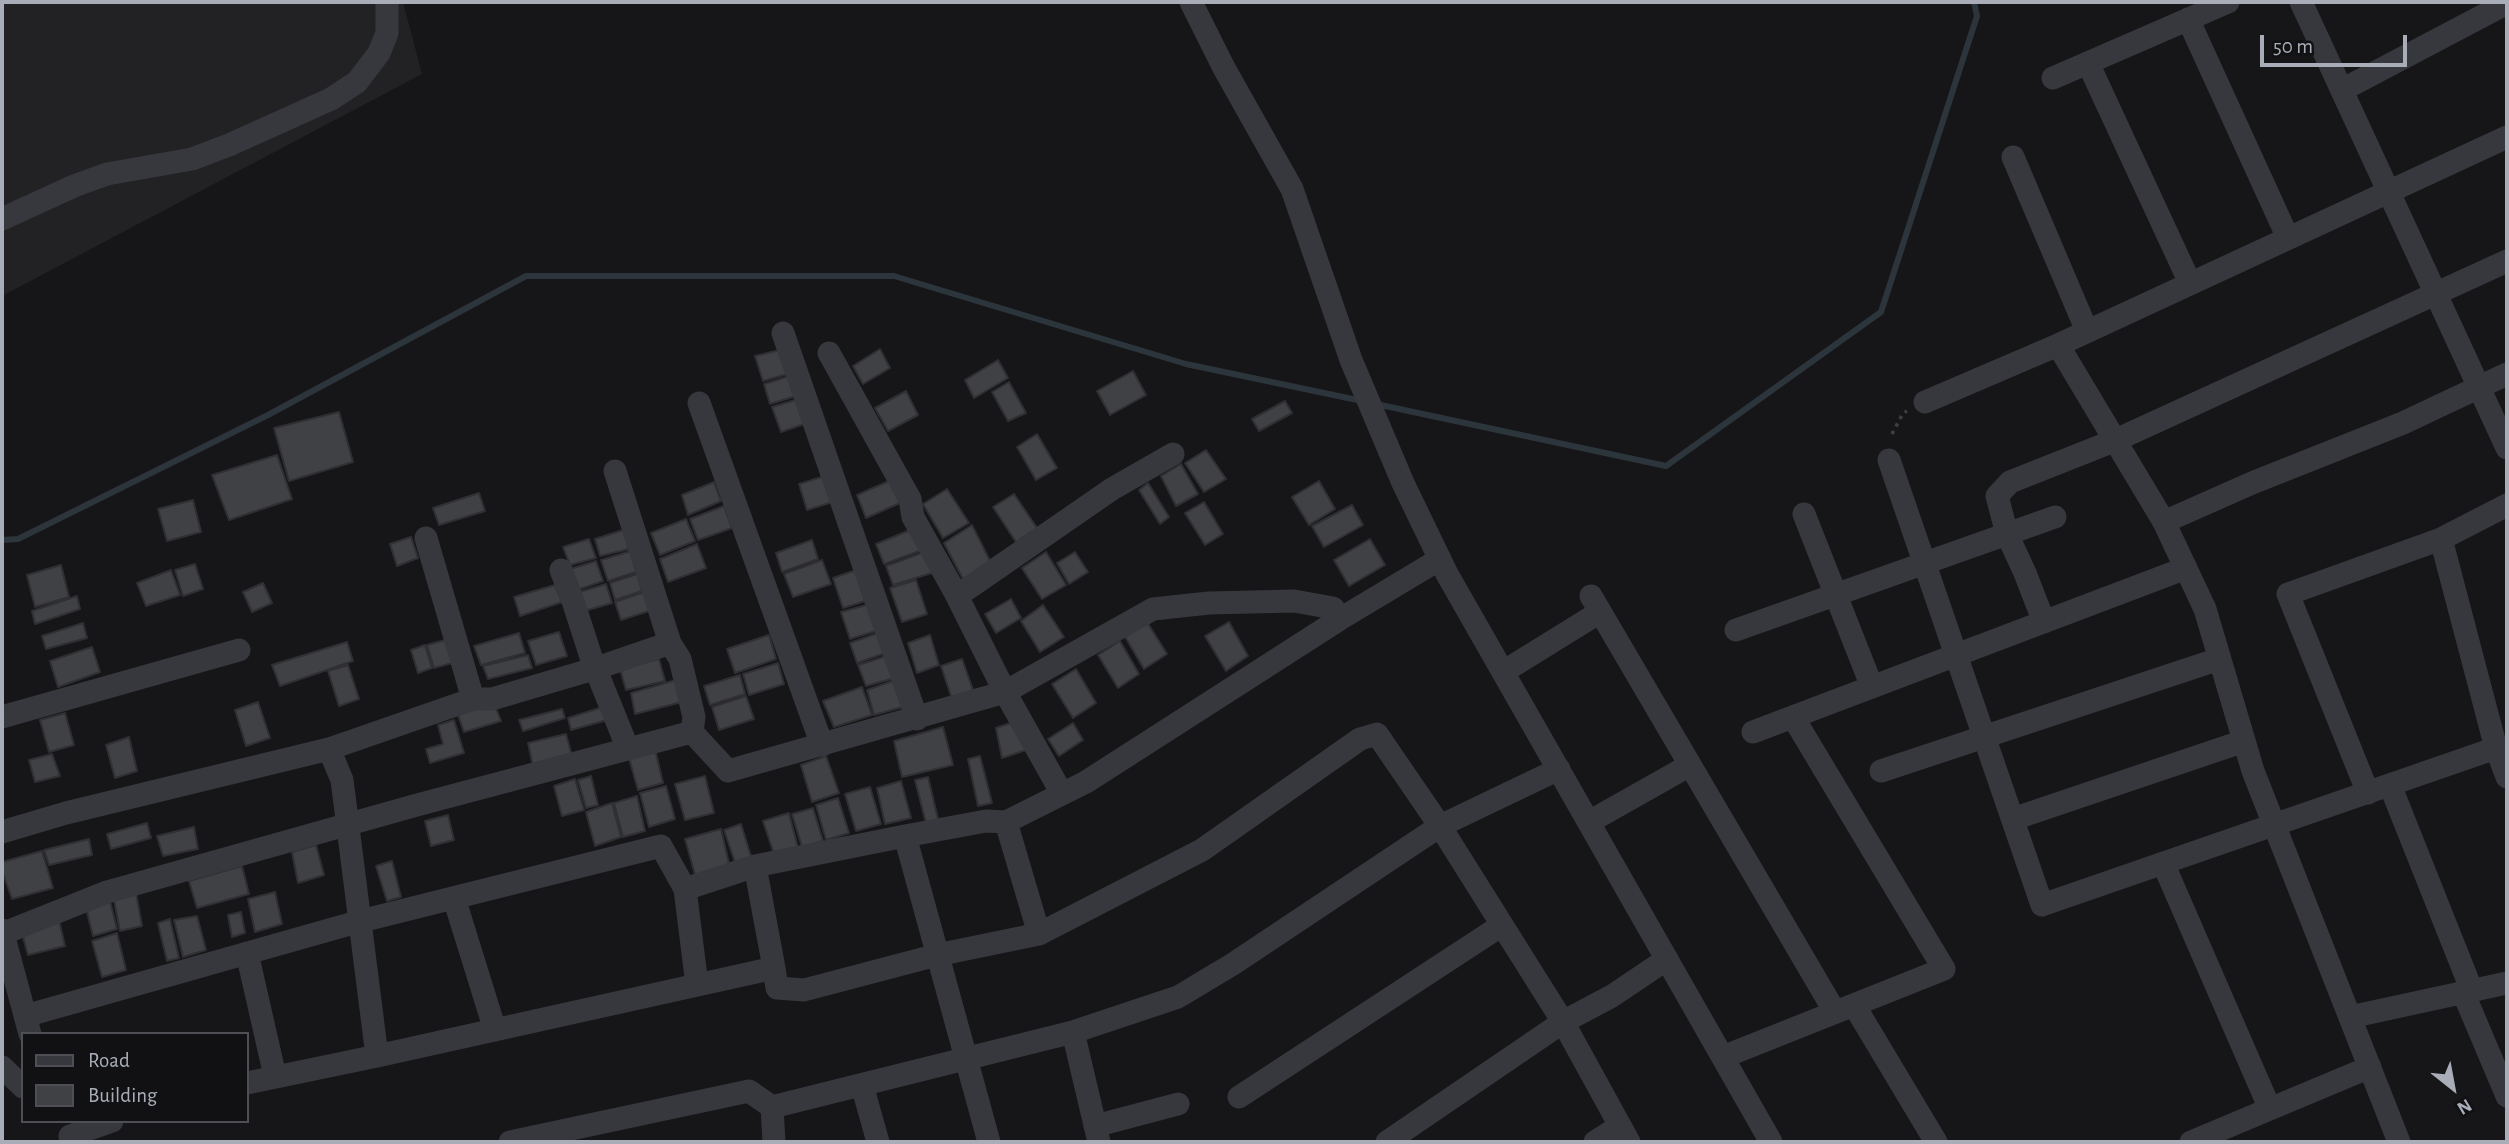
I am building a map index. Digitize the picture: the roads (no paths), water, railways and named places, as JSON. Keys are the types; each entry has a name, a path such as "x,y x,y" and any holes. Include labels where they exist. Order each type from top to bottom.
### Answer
{"street":[{"path":"2,219 107,174 192,159 331,99 357,82 379,53 387,33 387,2"},
{"path":"1191,2 1224,68 1292,190 1351,360 1403,483 1440,559 1771,1142"},
{"path":"2053,78 2228,2"},
{"path":"2301,2 2507,448"},
{"path":"2342,90 2507,3"},
{"path":"2188,19 2288,239"},
{"path":"2088,63 2190,284"},
{"path":"1925,402 2058,345 2507,137"},
{"path":"2013,157 2087,331"},
{"path":"2044,622 2007,534 1997,496 2010,482 2116,440 2507,261"},
{"path":"783,333 917,719"},
{"path":"2058,345 2164,522 2204,610 2244,741 2274,825 2399,1142"},
{"path":"829,353 910,499 913,517 1061,792"},
{"path":"2164,522 2252,483 2403,423 2507,373"},
{"path":"699,403 822,746"},
{"path":"957,596 1112,489 1173,454"},
{"path":"1889,460 2042,905 2496,748"},
{"path":"614,471 670,643 680,659 694,718 692,732"},
{"path":"2368,793 2287,594 2441,539 2507,505"},
{"path":"1804,514 1872,687"},
{"path":"1736,630 2055,517"},
{"path":"426,538 473,699"},
{"path":"2441,539 2496,748 2507,776"},
{"path":"685,889 755,866 986,821 1006,822 1061,792 1086,782 1340,619 1440,559"},
{"path":"1753,732 2186,568"},
{"path":"561,570 592,660 628,749"},
{"path":"692,732 728,771 1005,692 1153,609 1209,603 1294,601 1333,608 1340,619"},
{"path":"1503,672 1595,604 1690,765 1844,1008 1936,1142"},
{"path":"2,832 66,813 329,749 473,699 492,699 670,643"},
{"path":"2,717 239,650"},
{"path":"1881,771 2219,659"},
{"path":"1723,1057 1944,969 1793,717"},
{"path":"692,732 107,892 3,931 27,1025 247,953 661,846 685,889 697,985"},
{"path":"755,866 777,988 804,990 937,955 1039,934 1202,850 1360,739 1377,734 1440,826 1563,1022 1624,1134 1595,1142"},
{"path":"2013,819 2244,741"},
{"path":"329,749 342,780 377,1056"},
{"path":"1589,822 1690,765"},
{"path":"510,1142 749,1091 772,1107 1073,1032 1178,997 1233,964 1440,826 1559,769"},
{"path":"2390,785 2507,1096"},
{"path":"1006,822 1039,934"},
{"path":"905,836 989,1142"},
{"path":"2163,863 2270,1109"},
{"path":"454,898 495,1030"},
{"path":"1239,1097 1502,925"},
{"path":"247,953 275,1076"},
{"path":"1387,1142 1563,1022 1612,996 1667,959"},
{"path":"248,1083 774,968"},
{"path":"2350,1017 2507,983"},
{"path":"1073,1032 1097,1134 1178,1104"},
{"path":"2,1067 21,1085"},
{"path":"2191,1142 2370,1067"},
{"path":"862,1085 878,1142"},
{"path":"772,1107 774,1142"},
{"path":"68,1133 104,1123"}],"waterway":[{"path":"1376,404 1666,466 1881,312 1977,16 1974,2"},
{"path":"2,540 18,539 268,415 526,276 894,276 1186,364 1362,401"}]}
